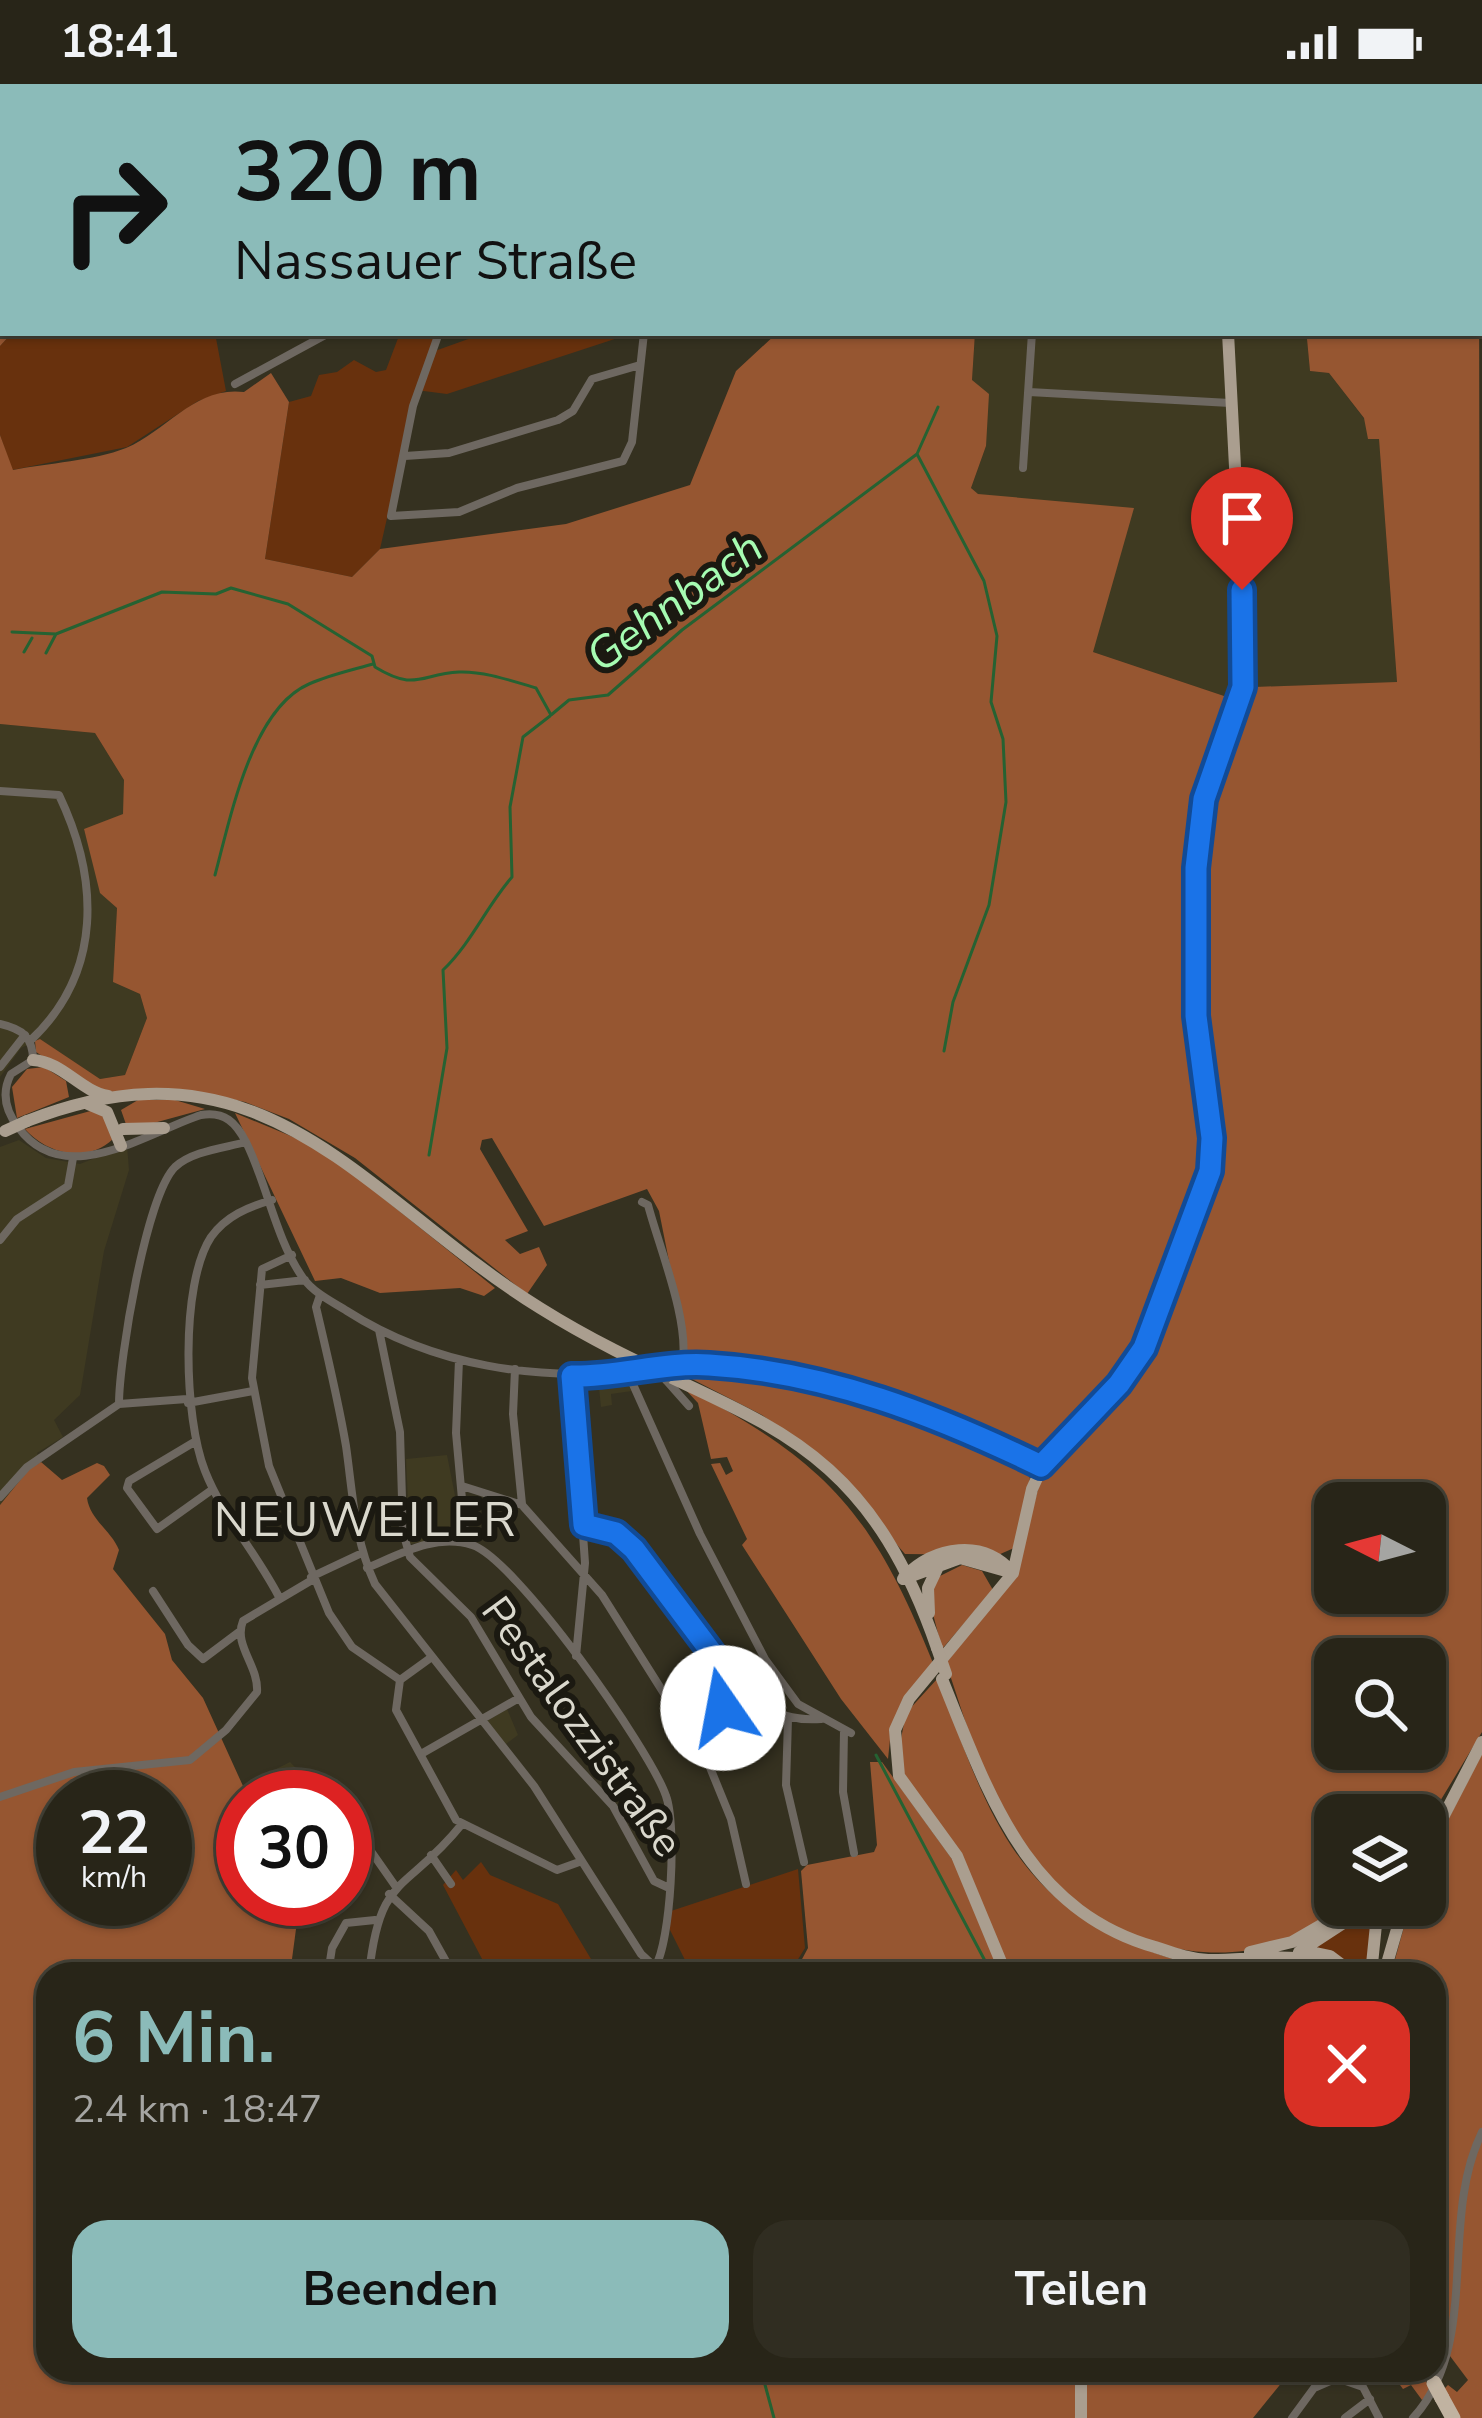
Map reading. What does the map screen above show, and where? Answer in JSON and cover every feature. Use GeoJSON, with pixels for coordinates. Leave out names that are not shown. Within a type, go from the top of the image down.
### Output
{"type":"FeatureCollection","features":[{"type":"Feature","properties":{"kind":"highway"},"geometry":{"type":"LineString","coordinates":[[1434,2384],[1453,2418]]}},
{"type":"Feature","properties":{"kind":"main road"},"geometry":{"type":"LineString","coordinates":[[1001,1962],[963,1867],[899,1776],[896,1730],[909,1700],[998,1598],[1013,1573],[1041,1466],[1119,1384],[1144,1348],[1210,1171],[1212,1138],[1196,1016],[1196,853],[1204,799],[1243,687],[1228,336]]}},
{"type":"Feature","properties":{"kind":"main road"},"geometry":{"type":"LineString","coordinates":[[34,1060],[50,1063],[95,1093],[115,1097]]}},
{"type":"Feature","properties":{"kind":"main road"},"geometry":{"type":"LineString","coordinates":[[59,1109],[77,1092],[68,1075]]}},
{"type":"Feature","properties":{"kind":"main road"},"geometry":{"type":"LineString","coordinates":[[124,1139],[119,1106],[138,1095]]}},
{"type":"Feature","properties":{"kind":"main road"},"geometry":{"type":"LineString","coordinates":[[2,1132],[81,1103],[138,1095],[221,1103],[298,1131],[366,1174],[540,1308],[753,1415],[828,1466],[876,1519],[897,1553],[1005,1827],[1046,1884],[1092,1921],[1166,1951],[1199,1959],[1319,1962]]}},
{"type":"Feature","properties":{"kind":"main road"},"geometry":{"type":"LineString","coordinates":[[81,1103],[107,1112],[124,1139]]}},
{"type":"Feature","properties":{"kind":"main road"},"geometry":{"type":"LineString","coordinates":[[124,1139],[164,1128]]}},
{"type":"Feature","properties":{"kind":"main road"},"geometry":{"type":"LineString","coordinates":[[753,1415],[843,1491],[907,1577]]}},
{"type":"Feature","properties":{"kind":"main road"},"geometry":{"type":"LineString","coordinates":[[988,1562],[1009,1556],[1022,1544]]}},
{"type":"Feature","properties":{"kind":"main road"},"geometry":{"type":"LineString","coordinates":[[907,1577],[964,1548],[1013,1573]]}},
{"type":"Feature","properties":{"kind":"main road"},"geometry":{"type":"LineString","coordinates":[[897,1553],[934,1563]]}},
{"type":"Feature","properties":{"kind":"main road"},"geometry":{"type":"LineString","coordinates":[[988,1562],[998,1598]]}},
{"type":"Feature","properties":{"kind":"main road"},"geometry":{"type":"LineString","coordinates":[[934,1563],[928,1588],[934,1646]]}},
{"type":"Feature","properties":{"kind":"main road"},"geometry":{"type":"LineString","coordinates":[[1446,1806],[1482,1741]]}},
{"type":"Feature","properties":{"kind":"main road"},"geometry":{"type":"LineString","coordinates":[[1250,1952],[1292,1942],[1320,1926]]}},
{"type":"Feature","properties":{"kind":"main road"},"geometry":{"type":"LineString","coordinates":[[1280,1958],[1302,1951],[1342,1926]]}},
{"type":"Feature","properties":{"kind":"main road"},"geometry":{"type":"LineString","coordinates":[[1372,1962],[1374,1926]]}},
{"type":"Feature","properties":{"kind":"main road"},"geometry":{"type":"LineString","coordinates":[[1387,1962],[1398,1926]]}},
{"type":"Feature","properties":{"kind":"main road"},"geometry":{"type":"LineString","coordinates":[[1166,1951],[1302,1951],[1338,1962]]}},
{"type":"Feature","properties":{"kind":"main road"},"geometry":{"type":"LineString","coordinates":[[1082,2382],[1082,2418]]}},
{"type":"Feature","properties":{"kind":"street"},"geometry":{"type":"LineString","coordinates":[[236,384],[323,336]]}},
{"type":"Feature","properties":{"kind":"street"},"geometry":{"type":"LineString","coordinates":[[438,336],[413,406],[391,516],[459,512],[517,488],[623,461],[631,450],[644,336]]}},
{"type":"Feature","properties":{"kind":"street"},"geometry":{"type":"LineString","coordinates":[[1023,468],[1032,336]]}},
{"type":"Feature","properties":{"kind":"street"},"geometry":{"type":"LineString","coordinates":[[405,456],[449,453],[558,420],[573,411],[592,379],[640,365]]}},
{"type":"Feature","properties":{"kind":"street"},"geometry":{"type":"LineString","coordinates":[[1029,392],[1230,403]]}},
{"type":"Feature","properties":{"kind":"street"},"geometry":{"type":"LineString","coordinates":[[0,790],[59,795],[86,890],[83,963],[56,1011],[0,1067]]}},
{"type":"Feature","properties":{"kind":"street"},"geometry":{"type":"LineString","coordinates":[[0,1024],[28,1037]]}},
{"type":"Feature","properties":{"kind":"street"},"geometry":{"type":"LineString","coordinates":[[28,1037],[34,1060],[18,1067],[7,1082],[7,1108],[30,1141],[74,1158],[124,1139]]}},
{"type":"Feature","properties":{"kind":"street"},"geometry":{"type":"LineString","coordinates":[[164,1128],[214,1113],[234,1123],[305,1280],[379,1330],[459,1360],[515,1369],[572,1376],[712,1365],[869,1393],[1041,1466]]}},
{"type":"Feature","properties":{"kind":"street"},"geometry":{"type":"LineString","coordinates":[[118,1404],[140,1266],[166,1181],[183,1161],[246,1142]]}},
{"type":"Feature","properties":{"kind":"street"},"geometry":{"type":"LineString","coordinates":[[0,1240],[17,1219],[68,1186],[74,1158]]}},
{"type":"Feature","properties":{"kind":"street"},"geometry":{"type":"LineString","coordinates":[[272,1200],[230,1218],[207,1245],[198,1280],[188,1401],[213,1489],[280,1597]]}},
{"type":"Feature","properties":{"kind":"street"},"geometry":{"type":"LineString","coordinates":[[642,1202],[648,1204],[671,1290],[684,1350],[682,1365]]}},
{"type":"Feature","properties":{"kind":"street"},"geometry":{"type":"LineString","coordinates":[[292,1255],[264,1266],[260,1285],[254,1391],[262,1445],[312,1578],[346,1641],[400,1680]]}},
{"type":"Feature","properties":{"kind":"street"},"geometry":{"type":"LineString","coordinates":[[260,1285],[305,1280]]}},
{"type":"Feature","properties":{"kind":"street"},"geometry":{"type":"LineString","coordinates":[[320,1294],[316,1307],[368,1568],[392,1613],[548,1805],[652,1962]]}},
{"type":"Feature","properties":{"kind":"street"},"geometry":{"type":"LineString","coordinates":[[379,1330],[402,1446],[407,1551]]}},
{"type":"Feature","properties":{"kind":"street"},"geometry":{"type":"LineString","coordinates":[[459,1360],[456,1420],[466,1543]]}},
{"type":"Feature","properties":{"kind":"street"},"geometry":{"type":"LineString","coordinates":[[663,1367],[666,1380],[689,1406]]}},
{"type":"Feature","properties":{"kind":"street"},"geometry":{"type":"LineString","coordinates":[[515,1369],[513,1414],[521,1505]]}},
{"type":"Feature","properties":{"kind":"street"},"geometry":{"type":"LineString","coordinates":[[627,1371],[731,1597],[774,1674],[798,1704],[848,1731],[843,1792],[854,1853]]}},
{"type":"Feature","properties":{"kind":"street"},"geometry":{"type":"LineString","coordinates":[[572,1376],[585,1576],[576,1656]]}},
{"type":"Feature","properties":{"kind":"street"},"geometry":{"type":"LineString","coordinates":[[0,1497],[27,1467],[118,1404],[188,1401],[254,1391]]}},
{"type":"Feature","properties":{"kind":"street"},"geometry":{"type":"LineString","coordinates":[[196,1441],[142,1470],[127,1488],[157,1529],[213,1489]]}},
{"type":"Feature","properties":{"kind":"street"},"geometry":{"type":"LineString","coordinates":[[462,1486],[521,1505],[585,1576],[638,1647],[709,1765],[731,1819],[746,1884]]}},
{"type":"Feature","properties":{"kind":"street"},"geometry":{"type":"LineString","coordinates":[[584,1525],[616,1533],[634,1549],[727,1673],[764,1708],[790,1719],[821,1719]]}},
{"type":"Feature","properties":{"kind":"street"},"geometry":{"type":"LineString","coordinates":[[368,1568],[445,1541],[466,1543],[501,1563],[576,1656],[664,1790],[672,1836],[656,1962]]}},
{"type":"Feature","properties":{"kind":"street","name":"Pestalozzistraße"},"geometry":{"type":"LineString","coordinates":[[407,1551],[471,1617],[519,1698],[613,1806],[654,1881],[667,1887]]}},
{"type":"Feature","properties":{"kind":"street"},"geometry":{"type":"LineString","coordinates":[[153,1591],[188,1646],[203,1659],[239,1632],[247,1616],[362,1553]]}},
{"type":"Feature","properties":{"kind":"street"},"geometry":{"type":"LineString","coordinates":[[0,1797],[53,1776],[195,1758],[256,1692],[257,1677],[239,1632]]}},
{"type":"Feature","properties":{"kind":"street"},"geometry":{"type":"LineString","coordinates":[[429,1658],[400,1680],[395,1710],[462,1824]]}},
{"type":"Feature","properties":{"kind":"street"},"geometry":{"type":"LineString","coordinates":[[709,1765],[722,1754],[727,1736],[721,1694],[727,1673]]}},
{"type":"Feature","properties":{"kind":"street"},"geometry":{"type":"LineString","coordinates":[[421,1754],[519,1698]]}},
{"type":"Feature","properties":{"kind":"street"},"geometry":{"type":"LineString","coordinates":[[798,1704],[790,1719],[786,1785],[804,1862]]}},
{"type":"Feature","properties":{"kind":"street"},"geometry":{"type":"LineString","coordinates":[[462,1824],[480,1827],[557,1870],[582,1861]]}},
{"type":"Feature","properties":{"kind":"street"},"geometry":{"type":"LineString","coordinates":[[370,1962],[375,1921],[392,1891],[462,1824]]}},
{"type":"Feature","properties":{"kind":"street"},"geometry":{"type":"LineString","coordinates":[[431,1856],[451,1884]]}},
{"type":"Feature","properties":{"kind":"street"},"geometry":{"type":"LineString","coordinates":[[372,1858],[447,1962]]}},
{"type":"Feature","properties":{"kind":"street"},"geometry":{"type":"LineString","coordinates":[[330,1962],[346,1923],[375,1921]]}},
{"type":"Feature","properties":{"kind":"street"},"geometry":{"type":"LineString","coordinates":[[1446,2372],[1464,2218],[1482,2132]]}},
{"type":"Feature","properties":{"kind":"street"},"geometry":{"type":"LineString","coordinates":[[1292,2418],[1314,2388],[1324,2382]]}},
{"type":"Feature","properties":{"kind":"street"},"geometry":{"type":"LineString","coordinates":[[1354,2382],[1363,2387]]}},
{"type":"Feature","properties":{"kind":"street"},"geometry":{"type":"LineString","coordinates":[[1359,2382],[1379,2418]]}},
{"type":"Feature","properties":{"kind":"street"},"geometry":{"type":"LineString","coordinates":[[1413,2418],[1441,2382]]}},
{"type":"Feature","properties":{"kind":"street"},"geometry":{"type":"LineString","coordinates":[[1345,2418],[1370,2399]]}},
{"type":"Feature","properties":{"kind":"shaded area"},"geometry":{"type":"Polygon","coordinates":[[[9,336],[216,336],[226,391],[198,401],[127,447],[12,470],[0,435],[0,346],[9,336]]]}},
{"type":"Feature","properties":{"kind":"shaded area"},"geometry":{"type":"Polygon","coordinates":[[[399,336],[435,336],[432,352],[477,336],[624,336],[447,394],[416,390],[380,549],[352,577],[265,559],[289,402],[311,396],[319,375],[337,372],[354,360],[376,372],[386,370],[399,336]]]}},
{"type":"Feature","properties":{"kind":"shaded area"},"geometry":{"type":"Polygon","coordinates":[[[774,336],[975,336],[972,380],[989,394],[986,446],[971,488],[978,494],[1134,508],[1093,652],[1239,701],[1199,797],[1188,868],[1190,1045],[1205,1146],[1198,1190],[1140,1342],[1116,1378],[1037,1453],[820,1379],[689,1361],[659,1211],[647,1189],[544,1226],[492,1138],[482,1140],[480,1149],[528,1231],[505,1240],[520,1254],[539,1247],[547,1265],[527,1294],[355,1158],[289,1119],[245,1102],[193,1091],[99,1093],[36,1052],[35,1041],[40,1039],[100,1079],[125,1075],[147,1018],[140,994],[113,982],[117,908],[100,893],[84,829],[123,814],[124,780],[95,733],[0,724],[0,435],[13,470],[99,456],[141,440],[196,402],[244,392],[271,373],[289,402],[265,559],[352,577],[380,549],[566,524],[690,485],[736,371],[774,336]]]}},
{"type":"Feature","properties":{"kind":"shaded area"},"geometry":{"type":"Polygon","coordinates":[[[975,336],[1303,336],[1310,371],[1329,373],[1379,438],[1397,683],[1254,687],[1240,681],[1239,701],[1093,652],[971,488],[986,446],[972,380],[975,336]]]}},
{"type":"Feature","properties":{"kind":"shaded area"},"geometry":{"type":"Polygon","coordinates":[[[1303,336],[1479,336],[1482,1732],[1444,1794],[1314,1794],[1314,1926],[1287,1940],[1249,1950],[1210,1952],[1133,1935],[1065,1894],[1037,1866],[993,1794],[946,1663],[1013,1580],[1045,1464],[1143,1360],[1211,1184],[1199,858],[1209,796],[1254,687],[1397,682],[1379,439],[1368,439],[1364,418],[1329,373],[1310,371],[1303,336]]]}},
{"type":"Feature","properties":{"kind":"shaded area"},"geometry":{"type":"Polygon","coordinates":[[[0,724],[95,733],[124,780],[124,814],[84,830],[107,897],[117,908],[113,982],[140,994],[147,1018],[125,1075],[100,1079],[40,1039],[21,1048],[0,1077],[0,724]]]}},
{"type":"Feature","properties":{"kind":"shaded area"},"geometry":{"type":"Polygon","coordinates":[[[44,1067],[66,1081],[69,1097],[17,1118],[12,1087],[27,1069],[44,1067]]]}},
{"type":"Feature","properties":{"kind":"shaded area"},"geometry":{"type":"Polygon","coordinates":[[[138,1100],[175,1100],[205,1109],[128,1130],[121,1110],[138,1100]]]}},
{"type":"Feature","properties":{"kind":"shaded area"},"geometry":{"type":"Polygon","coordinates":[[[94,1110],[105,1118],[113,1139],[91,1152],[56,1150],[25,1129],[94,1110]]]}},
{"type":"Feature","properties":{"kind":"shaded area"},"geometry":{"type":"Polygon","coordinates":[[[235,1113],[322,1149],[495,1288],[484,1296],[460,1288],[380,1293],[341,1278],[315,1281],[235,1113]]]}},
{"type":"Feature","properties":{"kind":"shaded area"},"geometry":{"type":"Polygon","coordinates":[[[19,1140],[46,1158],[80,1164],[127,1145],[129,1170],[104,1251],[80,1395],[54,1420],[63,1437],[37,1453],[41,1462],[30,1468],[0,1505],[0,1147],[19,1140]]]}},
{"type":"Feature","properties":{"kind":"shaded area"},"geometry":{"type":"Polygon","coordinates":[[[691,1368],[882,1401],[1018,1460],[1030,1478],[1014,1548],[998,1555],[905,1554],[820,1456],[762,1415],[683,1373],[691,1368]]]}},
{"type":"Feature","properties":{"kind":"shaded area"},"geometry":{"type":"Polygon","coordinates":[[[624,1377],[632,1391],[611,1394],[612,1405],[601,1407],[598,1378],[624,1377]]]}},
{"type":"Feature","properties":{"kind":"shaded area"},"geometry":{"type":"Polygon","coordinates":[[[683,1387],[774,1440],[809,1467],[839,1496],[889,1567],[933,1663],[891,1730],[888,1759],[841,1699],[742,1545],[747,1539],[711,1464],[720,1463],[726,1475],[733,1471],[727,1457],[711,1459],[698,1403],[683,1387]]]}},
{"type":"Feature","properties":{"kind":"shaded area"},"geometry":{"type":"Polygon","coordinates":[[[447,1455],[463,1536],[410,1544],[406,1459],[447,1455]]]}},
{"type":"Feature","properties":{"kind":"shaded area"},"geometry":{"type":"Polygon","coordinates":[[[41,1462],[62,1480],[97,1463],[110,1475],[87,1498],[92,1513],[119,1550],[113,1569],[165,1634],[172,1660],[203,1698],[236,1770],[216,1770],[216,1926],[296,1926],[292,1962],[36,1962],[36,2382],[1077,2382],[1078,2418],[0,2418],[0,1505],[30,1468],[41,1462]]]}},
{"type":"Feature","properties":{"kind":"shaded area"},"geometry":{"type":"Polygon","coordinates":[[[962,1565],[982,1571],[993,1590],[942,1649],[933,1614],[934,1579],[962,1565]]]}},
{"type":"Feature","properties":{"kind":"shaded area"},"geometry":{"type":"Polygon","coordinates":[[[938,1678],[975,1776],[1017,1855],[1079,1916],[1123,1940],[1184,1962],[1005,1962],[966,1866],[906,1783],[898,1754],[906,1713],[938,1678]]]}},
{"type":"Feature","properties":{"kind":"shaded area"},"geometry":{"type":"Polygon","coordinates":[[[507,1709],[518,1735],[506,1744],[487,1721],[507,1709]]]}},
{"type":"Feature","properties":{"kind":"shaded area"},"geometry":{"type":"Polygon","coordinates":[[[1482,1754],[1482,2418],[1459,2418],[1443,2390],[1448,2385],[1457,2392],[1468,2380],[1450,2356],[1446,2363],[1446,1962],[1394,1962],[1404,1926],[1446,1926],[1446,1823],[1482,1754]]]}},
{"type":"Feature","properties":{"kind":"shaded area"},"geometry":{"type":"Polygon","coordinates":[[[290,1762],[298,1770],[274,1770],[290,1762]]]}},
{"type":"Feature","properties":{"kind":"shaded area"},"geometry":{"type":"Polygon","coordinates":[[[870,1762],[882,1762],[957,1866],[998,1962],[800,1962],[808,1948],[801,1871],[807,1865],[874,1852],[870,1762]]]}},
{"type":"Feature","properties":{"kind":"shaded area"},"geometry":{"type":"Polygon","coordinates":[[[481,1862],[490,1875],[558,1904],[593,1962],[484,1962],[443,1885],[456,1870],[463,1880],[481,1862]]]}},
{"type":"Feature","properties":{"kind":"shaded area"},"geometry":{"type":"Polygon","coordinates":[[[798,1869],[805,1948],[796,1962],[686,1962],[669,1928],[671,1911],[798,1869]]]}},
{"type":"Feature","properties":{"kind":"shaded area"},"geometry":{"type":"Polygon","coordinates":[[[1345,1926],[1372,1926],[1368,1962],[1343,1962],[1313,1947],[1345,1926]]]}},
{"type":"Feature","properties":{"kind":"shaded area"},"geometry":{"type":"Polygon","coordinates":[[[1085,2382],[1282,2382],[1253,2418],[1085,2418],[1085,2382]]]}},
{"type":"Feature","properties":{"kind":"shaded area"},"geometry":{"type":"Polygon","coordinates":[[[1398,2382],[1426,2382],[1431,2391],[1422,2400],[1411,2385],[1403,2389],[1398,2382]]]}},
{"type":"Feature","properties":{"kind":"waterway","name":"Gehnbach"},"geometry":{"type":"LineString","coordinates":[[12,632],[56,634],[162,592],[216,594],[231,588],[288,604],[372,656],[375,667],[400,679],[459,672],[498,677],[536,688],[551,715],[569,700],[608,695],[682,630],[917,454],[938,407]]}},
{"type":"Feature","properties":{"kind":"waterway"},"geometry":{"type":"LineString","coordinates":[[917,454],[984,581],[997,636],[991,702],[1003,739],[1006,802],[989,905],[953,1002],[944,1051]]}},
{"type":"Feature","properties":{"kind":"waterway"},"geometry":{"type":"LineString","coordinates":[[46,653],[56,634]]}},
{"type":"Feature","properties":{"kind":"waterway"},"geometry":{"type":"LineString","coordinates":[[24,652],[32,638]]}},
{"type":"Feature","properties":{"kind":"waterway"},"geometry":{"type":"LineString","coordinates":[[215,875],[246,768],[272,717],[289,697],[309,684],[373,664]]}},
{"type":"Feature","properties":{"kind":"waterway"},"geometry":{"type":"LineString","coordinates":[[429,1155],[447,1048],[443,970],[512,877],[510,807],[523,737],[550,716]]}},
{"type":"Feature","properties":{"kind":"waterway"},"geometry":{"type":"LineString","coordinates":[[876,1755],[986,1962]]}},
{"type":"Feature","properties":{"kind":"waterway"},"geometry":{"type":"LineString","coordinates":[[764,2382],[774,2418]]}},
{"type":"Feature","properties":{"kind":"district","name":"NEUWEILER"},"geometry":{"type":"Point","coordinates":[366,1519]}},
{"type":"Feature","properties":{"kind":"route"},"geometry":{"type":"LineString","coordinates":[[723,1708],[721,1687],[727,1673],[634,1549],[616,1533],[584,1525],[572,1376],[712,1365],[850,1389],[905,1405],[1041,1466],[1070,1430],[1119,1384],[1154,1330],[1210,1171],[1212,1138],[1196,1016],[1196,868],[1204,799],[1241,701],[1245,658],[1242,590]]}}]}
